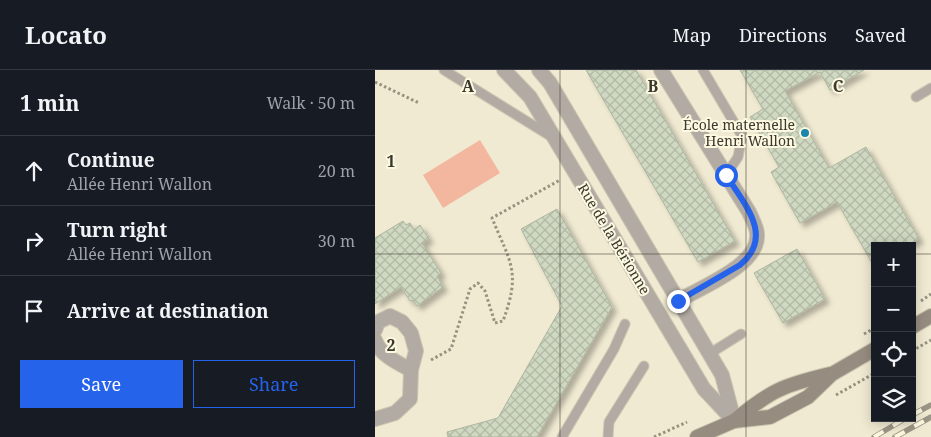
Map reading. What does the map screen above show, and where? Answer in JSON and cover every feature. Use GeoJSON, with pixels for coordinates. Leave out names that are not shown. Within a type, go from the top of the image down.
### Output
{"type":"FeatureCollection","features":[{"type":"Feature","properties":{"kind":"main road"},"geometry":{"type":"LineString","coordinates":[[916,325],[931,316]]}},
{"type":"Feature","properties":{"kind":"main road"},"geometry":{"type":"LineString","coordinates":[[734,421],[770,417],[807,397],[833,374],[871,351]]}},
{"type":"Feature","properties":{"kind":"main road"},"geometry":{"type":"LineString","coordinates":[[697,437],[734,421],[761,398],[787,384],[833,374]]}},
{"type":"Feature","properties":{"kind":"street","name":"Rue de la Bérionne"},"geometry":{"type":"LineString","coordinates":[[504,70],[529,97],[704,389],[734,421]]}},
{"type":"Feature","properties":{"kind":"street","name":"Rue de la Bérionne"},"geometry":{"type":"LineString","coordinates":[[539,70],[550,84],[722,375],[734,421]]}},
{"type":"Feature","properties":{"kind":"street"},"geometry":{"type":"LineString","coordinates":[[661,70],[749,212],[757,230],[757,241],[749,258],[678,301]]}},
{"type":"Feature","properties":{"kind":"street"},"geometry":{"type":"LineString","coordinates":[[375,330],[378,322],[390,316],[402,322],[411,332],[416,351],[411,370],[410,399],[395,413],[375,419]]}},
{"type":"Feature","properties":{"kind":"street"},"geometry":{"type":"LineString","coordinates":[[375,340],[377,346],[394,361],[411,370]]}},
{"type":"Feature","properties":{"kind":"lane"},"geometry":{"type":"LineString","coordinates":[[444,70],[554,138]]}},
{"type":"Feature","properties":{"kind":"lane"},"geometry":{"type":"LineString","coordinates":[[703,70],[742,136],[738,156],[726,175]]}},
{"type":"Feature","properties":{"kind":"lane"},"geometry":{"type":"LineString","coordinates":[[916,97],[931,88]]}},
{"type":"Feature","properties":{"kind":"lane"},"geometry":{"type":"LineString","coordinates":[[562,437],[614,348],[625,324]]}},
{"type":"Feature","properties":{"kind":"lane"},"geometry":{"type":"LineString","coordinates":[[709,354],[741,334]]}},
{"type":"Feature","properties":{"kind":"lane"},"geometry":{"type":"LineString","coordinates":[[608,437],[609,422],[644,366]]}},
{"type":"Feature","properties":{"kind":"path"},"geometry":{"type":"LineString","coordinates":[[375,82],[419,103]]}},
{"type":"Feature","properties":{"kind":"path"},"geometry":{"type":"LineString","coordinates":[[411,370],[451,349],[470,289],[478,283],[485,291],[495,323],[503,321],[513,295],[514,270],[492,218],[574,172]]}},
{"type":"Feature","properties":{"kind":"path"},"geometry":{"type":"LineString","coordinates":[[916,349],[931,340]]}},
{"type":"Feature","properties":{"kind":"shaded area"},"geometry":{"type":"Polygon","coordinates":[[[480,140],[500,173],[443,208],[423,175],[480,140]]]}},
{"type":"Feature","properties":{"kind":"building"},"geometry":{"type":"Polygon","coordinates":[[[586,70],[636,70],[735,241],[698,262],[586,70]]]}},
{"type":"Feature","properties":{"kind":"building"},"geometry":{"type":"Polygon","coordinates":[[[740,70],[864,70],[830,90],[820,72],[785,91],[829,168],[866,147],[919,239],[913,242],[871,242],[871,261],[837,202],[800,223],[771,172],[779,167],[750,117],[763,109],[740,70]]]}},
{"type":"Feature","properties":{"kind":"building"},"geometry":{"type":"Polygon","coordinates":[[[557,209],[612,307],[537,437],[448,437],[447,432],[498,418],[562,306],[521,229],[557,209]]]}},
{"type":"Feature","properties":{"kind":"building"},"geometry":{"type":"Polygon","coordinates":[[[403,221],[406,225],[410,223],[414,230],[420,225],[429,239],[422,243],[441,273],[437,276],[443,287],[417,306],[413,300],[410,301],[401,287],[375,304],[375,238],[403,221]]]}},
{"type":"Feature","properties":{"kind":"building"},"geometry":{"type":"Polygon","coordinates":[[[797,249],[825,299],[783,323],[754,273],[797,249]]]}},
{"type":"Feature","properties":{"kind":"railway"},"geometry":{"type":"LineString","coordinates":[[916,413],[931,405]]}},
{"type":"Feature","properties":{"kind":"railway"},"geometry":{"type":"LineString","coordinates":[[895,437],[931,417]]}},
{"type":"Feature","properties":{"kind":"railway"},"geometry":{"type":"LineString","coordinates":[[874,437],[899,422]]}},
{"type":"Feature","properties":{"kind":"place","name":"École maternelle Henri Wallon"},"geometry":{"type":"Point","coordinates":[805,133]}},
{"type":"Feature","properties":{"kind":"route"},"geometry":{"type":"LineString","coordinates":[[678,301],[740,265],[749,258],[757,241],[757,230],[749,212],[726,175]]}}]}
